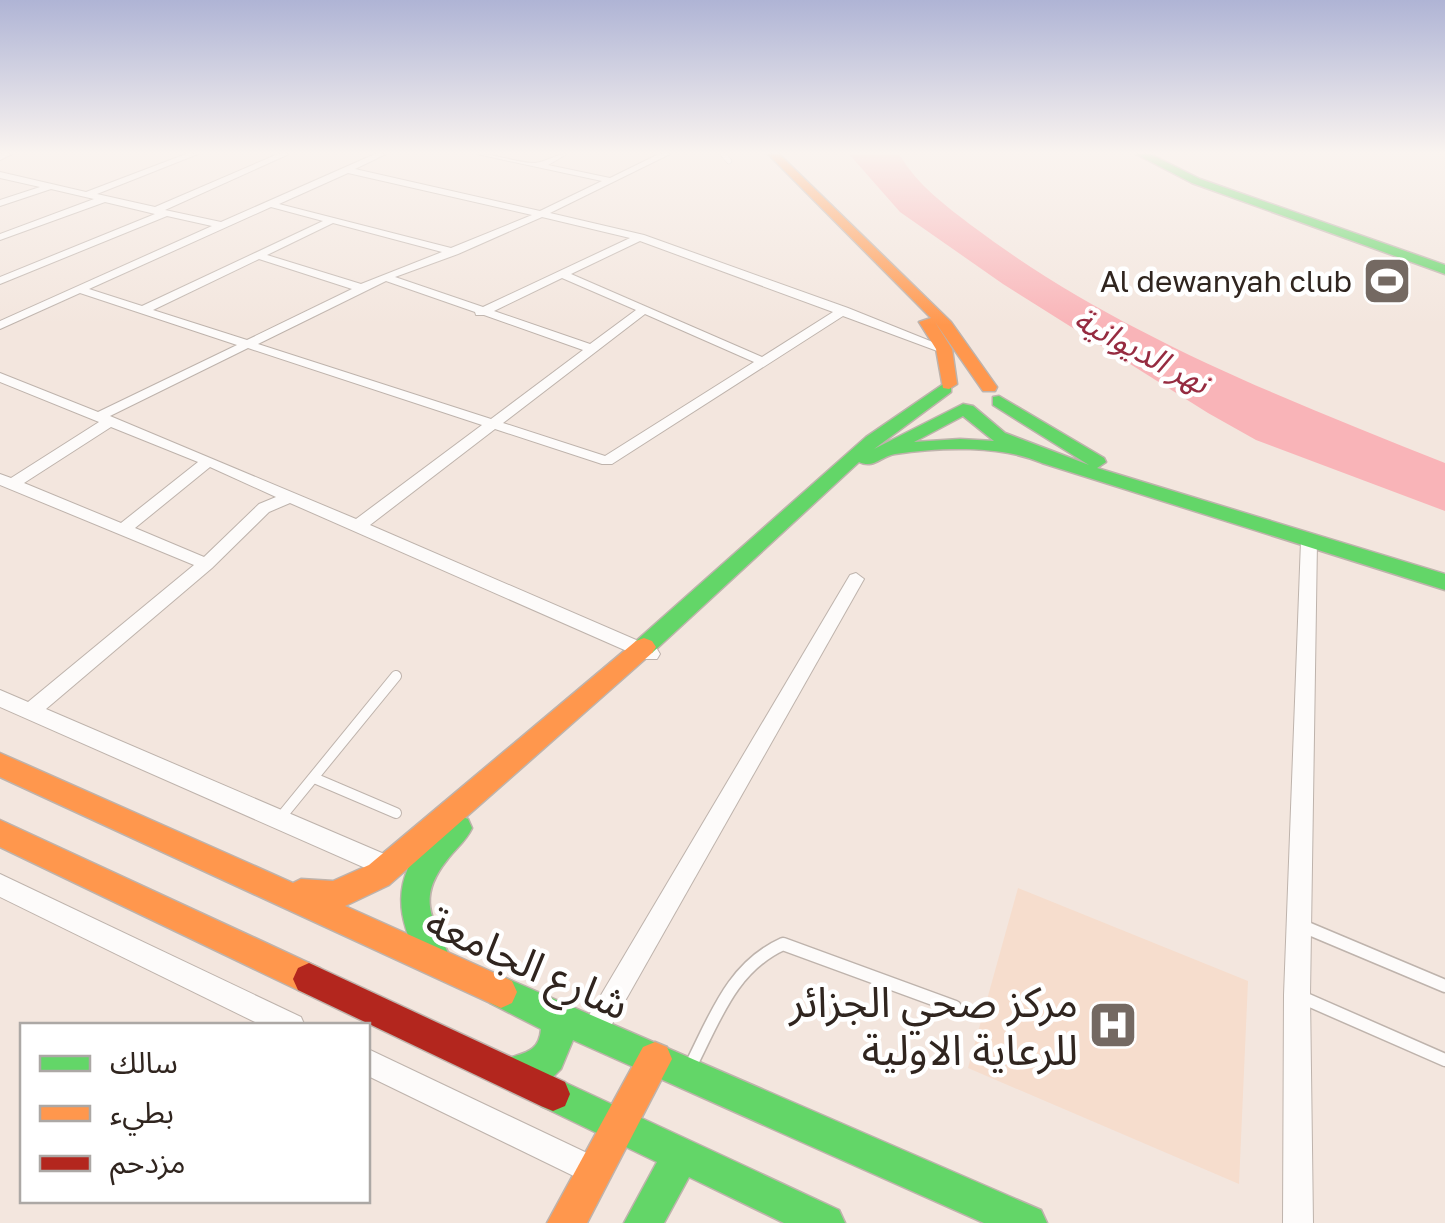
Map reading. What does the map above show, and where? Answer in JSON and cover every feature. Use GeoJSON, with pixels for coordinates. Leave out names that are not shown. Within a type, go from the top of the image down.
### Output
{"type":"FeatureCollection","features":[{"type":"Feature","properties":{"kind":"main road"},"geometry":{"type":"LineString","coordinates":[[818,211],[920,315],[944,349],[948,402],[965,410],[989,431],[1029,452],[1445,582]]}},
{"type":"Feature","properties":{"kind":"main road"},"geometry":{"type":"LineString","coordinates":[[831,211],[946,325],[994,394]]}},
{"type":"Feature","properties":{"kind":"main road"},"geometry":{"type":"LineString","coordinates":[[1284,211],[1445,266]]}},
{"type":"Feature","properties":{"kind":"main road"},"geometry":{"type":"LineString","coordinates":[[1293,211],[1445,266]]}},
{"type":"Feature","properties":{"kind":"main road"},"geometry":{"type":"LineString","coordinates":[[438,963],[416,931],[410,909],[413,886],[424,862],[872,440],[946,386],[964,381],[994,394],[1088,458],[1217,512]]}},
{"type":"Feature","properties":{"kind":"main road"},"geometry":{"type":"LineString","coordinates":[[268,887],[334,896],[358,888],[647,651],[874,454],[965,410],[984,411],[994,394]]}},
{"type":"Feature","properties":{"kind":"main road"},"geometry":{"type":"LineString","coordinates":[[874,454],[943,444],[1029,452]]}},
{"type":"Feature","properties":{"kind":"main road","name":"شارع الجامعة"},"geometry":{"type":"LineString","coordinates":[[0,765],[556,1017],[1028,1223]]}},
{"type":"Feature","properties":{"kind":"main road"},"geometry":{"type":"LineString","coordinates":[[0,832],[826,1223]]}},
{"type":"Feature","properties":{"kind":"main road"},"geometry":{"type":"LineString","coordinates":[[513,1073],[527,1074],[552,1059],[558,1045],[556,1017]]}},
{"type":"Feature","properties":{"kind":"main road"},"geometry":{"type":"LineString","coordinates":[[566,1223],[655,1059]]}},
{"type":"Feature","properties":{"kind":"main road"},"geometry":{"type":"LineString","coordinates":[[644,1223],[682,1154]]}},
{"type":"Feature","properties":{"kind":"street"},"geometry":{"type":"LineString","coordinates":[[0,238],[70,211]]}},
{"type":"Feature","properties":{"kind":"street"},"geometry":{"type":"LineString","coordinates":[[155,211],[220,225]]}},
{"type":"Feature","properties":{"kind":"street"},"geometry":{"type":"LineString","coordinates":[[0,326],[253,211]]}},
{"type":"Feature","properties":{"kind":"street"},"geometry":{"type":"LineString","coordinates":[[300,211],[455,252]]}},
{"type":"Feature","properties":{"kind":"street"},"geometry":{"type":"LineString","coordinates":[[531,211],[640,237],[944,349]]}},
{"type":"Feature","properties":{"kind":"street"},"geometry":{"type":"LineString","coordinates":[[4,482],[104,419],[248,343],[385,277],[455,252],[544,211]]}},
{"type":"Feature","properties":{"kind":"street"},"geometry":{"type":"LineString","coordinates":[[0,281],[159,212]]}},
{"type":"Feature","properties":{"kind":"street"},"geometry":{"type":"LineString","coordinates":[[143,310],[334,219]]}},
{"type":"Feature","properties":{"kind":"street"},"geometry":{"type":"LineString","coordinates":[[480,313],[640,237]]}},
{"type":"Feature","properties":{"kind":"street"},"geometry":{"type":"LineString","coordinates":[[257,255],[361,288]]}},
{"type":"Feature","properties":{"kind":"street"},"geometry":{"type":"LineString","coordinates":[[564,275],[762,360]]}},
{"type":"Feature","properties":{"kind":"street"},"geometry":{"type":"LineString","coordinates":[[385,277],[589,348]]}},
{"type":"Feature","properties":{"kind":"street"},"geometry":{"type":"LineString","coordinates":[[81,290],[606,461],[844,310]]}},
{"type":"Feature","properties":{"kind":"street"},"geometry":{"type":"LineString","coordinates":[[358,526],[642,311]]}},
{"type":"Feature","properties":{"kind":"street"},"geometry":{"type":"LineString","coordinates":[[0,377],[208,461],[647,651]]}},
{"type":"Feature","properties":{"kind":"street"},"geometry":{"type":"LineString","coordinates":[[124,529],[208,461]]}},
{"type":"Feature","properties":{"kind":"street"},"geometry":{"type":"LineString","coordinates":[[4,482],[206,564]]}},
{"type":"Feature","properties":{"kind":"street"},"geometry":{"type":"LineString","coordinates":[[31,711],[206,564],[264,508],[290,497]]}},
{"type":"Feature","properties":{"kind":"street"},"geometry":{"type":"LineString","coordinates":[[1298,1223],[1296,995],[1310,540]]}},
{"type":"Feature","properties":{"kind":"street"},"geometry":{"type":"LineString","coordinates":[[594,1031],[856,579]]}},
{"type":"Feature","properties":{"kind":"street"},"geometry":{"type":"LineString","coordinates":[[0,698],[282,817],[388,867]]}},
{"type":"Feature","properties":{"kind":"street"},"geometry":{"type":"LineString","coordinates":[[0,885],[286,1023]]}},
{"type":"Feature","properties":{"kind":"street"},"geometry":{"type":"LineString","coordinates":[[370,1063],[596,1172]]}},
{"type":"Feature","properties":{"kind":"lane"},"geometry":{"type":"LineString","coordinates":[[282,817],[396,676]]}},
{"type":"Feature","properties":{"kind":"lane"},"geometry":{"type":"LineString","coordinates":[[314,778],[396,812]]}},
{"type":"Feature","properties":{"kind":"lane"},"geometry":{"type":"LineString","coordinates":[[1298,924],[1445,986]]}},
{"type":"Feature","properties":{"kind":"lane"},"geometry":{"type":"LineString","coordinates":[[687,1072],[747,962],[763,950],[783,944],[956,1007]]}},
{"type":"Feature","properties":{"kind":"lane"},"geometry":{"type":"LineString","coordinates":[[1296,995],[1445,1060]]}},
{"type":"Feature","properties":{"kind":"shaded area","name":"مركز صحي الجزائر للرعاية الاولية"},"geometry":{"type":"Polygon","coordinates":[[[1018,888],[1248,981],[1239,1184],[968,1068],[1018,888]]]}},
{"type":"Feature","properties":{"kind":"water","name":"نهر الديوانية"},"geometry":{"type":"Polygon","coordinates":[[[953,211],[1029,266],[1143,332],[1262,388],[1445,463],[1445,511],[1256,440],[1003,284],[900,212],[953,211]]]}},
{"type":"Feature","properties":{"kind":"traffic: fast"},"geometry":{"type":"LineString","coordinates":[[1280,211],[1445,270]]}},
{"type":"Feature","properties":{"kind":"traffic: fast"},"geometry":{"type":"LineString","coordinates":[[644,647],[872,441],[945,388]]}},
{"type":"Feature","properties":{"kind":"traffic: fast"},"geometry":{"type":"LineString","coordinates":[[999,401],[1097,462]]}},
{"type":"Feature","properties":{"kind":"traffic: fast"},"geometry":{"type":"LineString","coordinates":[[867,460],[963,409]]}},
{"type":"Feature","properties":{"kind":"traffic: fast"},"geometry":{"type":"LineString","coordinates":[[967,410],[999,437],[1049,459],[1445,582]]}},
{"type":"Feature","properties":{"kind":"traffic: fast"},"geometry":{"type":"LineString","coordinates":[[899,449],[960,444],[1008,448]]}},
{"type":"Feature","properties":{"kind":"traffic: fast"},"geometry":{"type":"LineString","coordinates":[[435,959],[417,920],[415,889],[429,860],[458,828]]}},
{"type":"Feature","properties":{"kind":"traffic: fast"},"geometry":{"type":"LineString","coordinates":[[501,992],[1028,1223]]}},
{"type":"Feature","properties":{"kind":"traffic: fast"},"geometry":{"type":"LineString","coordinates":[[513,1073],[535,1068],[550,1057],[557,1040],[556,1017]]}},
{"type":"Feature","properties":{"kind":"traffic: fast"},"geometry":{"type":"LineString","coordinates":[[553,1094],[826,1223]]}},
{"type":"Feature","properties":{"kind":"traffic: fast"},"geometry":{"type":"LineString","coordinates":[[643,1223],[682,1154]]}},
{"type":"Feature","properties":{"kind":"traffic: slow"},"geometry":{"type":"LineString","coordinates":[[831,211],[946,325],[989,387]]}},
{"type":"Feature","properties":{"kind":"traffic: slow"},"geometry":{"type":"LineString","coordinates":[[927,322],[944,349],[949,384]]}},
{"type":"Feature","properties":{"kind":"traffic: slow"},"geometry":{"type":"LineString","coordinates":[[301,894],[334,896],[379,875],[644,647]]}},
{"type":"Feature","properties":{"kind":"traffic: slow"},"geometry":{"type":"LineString","coordinates":[[0,765],[501,992]]}},
{"type":"Feature","properties":{"kind":"traffic: slow"},"geometry":{"type":"LineString","coordinates":[[0,833],[309,979]]}},
{"type":"Feature","properties":{"kind":"traffic: slow"},"geometry":{"type":"LineString","coordinates":[[566,1223],[655,1059]]}},
{"type":"Feature","properties":{"kind":"traffic: jam"},"geometry":{"type":"LineString","coordinates":[[309,979],[553,1094]]}},
{"type":"Feature","properties":{"kind":"place","name":"Al dewanyah club"},"geometry":{"type":"Point","coordinates":[1387,281]}},
{"type":"Feature","properties":{"kind":"place","name":"مركز صحي الجزائر للرعاية الاولية"},"geometry":{"type":"Point","coordinates":[1113,1025]}}]}
